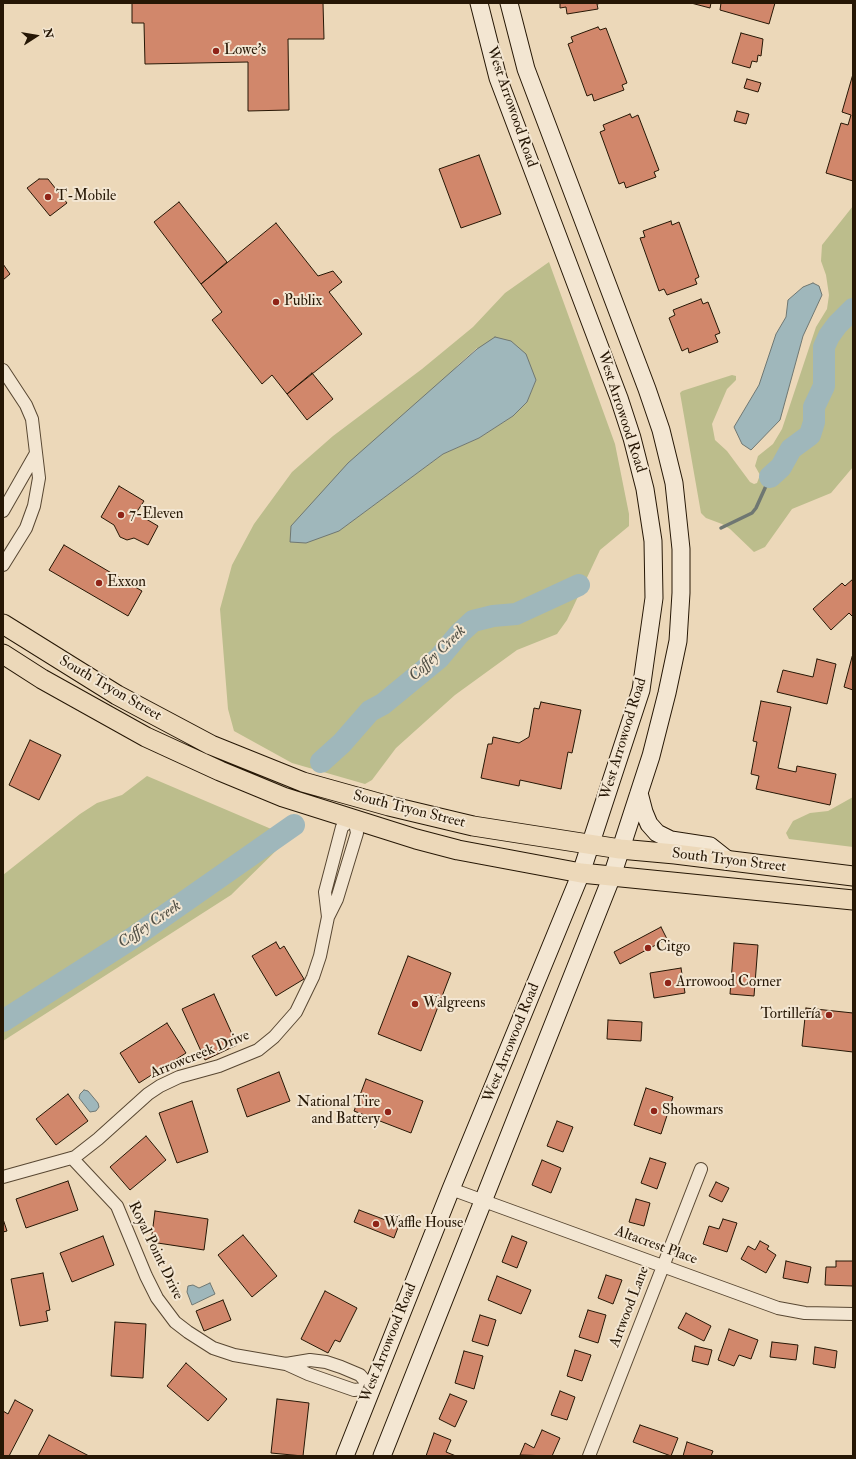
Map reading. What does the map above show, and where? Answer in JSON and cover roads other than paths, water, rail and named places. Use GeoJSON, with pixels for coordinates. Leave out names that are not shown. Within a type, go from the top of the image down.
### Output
{"type":"FeatureCollection","features":[{"type":"Feature","properties":{"kind":"main road","name":"West Arrowood Road"},"geometry":{"type":"LineString","coordinates":[[345,1456],[451,1189],[581,873],[641,690],[654,598],[653,541],[645,489],[630,432],[561,241],[498,78],[479,3]]}},
{"type":"Feature","properties":{"kind":"main road","name":"West Arrowood Road"},"geometry":{"type":"LineString","coordinates":[[382,1456],[612,876],[651,756],[678,641],[682,572],[674,483],[661,430],[647,389],[526,69],[509,3]]}},
{"type":"Feature","properties":{"kind":"main road","name":"South Tryon Street"},"geometry":{"type":"LineString","coordinates":[[3,624],[117,695],[211,745],[303,782],[388,806],[473,826],[620,849],[853,876]]}},
{"type":"Feature","properties":{"kind":"main road","name":"South Tryon Street"},"geometry":{"type":"LineString","coordinates":[[3,654],[42,679],[146,737],[283,797],[441,846],[581,873],[853,900]]}},
{"type":"Feature","properties":{"kind":"main road"},"geometry":{"type":"LineString","coordinates":[[639,793],[649,824],[657,833],[671,840],[710,846],[728,861]]}},
{"type":"Feature","properties":{"kind":"street"},"geometry":{"type":"LineString","coordinates":[[3,370],[26,404],[32,419],[39,478],[34,506],[26,528],[3,565]]}},
{"type":"Feature","properties":{"kind":"street"},"geometry":{"type":"LineString","coordinates":[[3,511],[35,454]]}},
{"type":"Feature","properties":{"kind":"street","name":"Arrowcreek Drive"},"geometry":{"type":"LineString","coordinates":[[3,1178],[72,1158],[86,1149],[148,1094],[160,1086],[179,1077],[218,1066],[258,1050],[274,1037],[296,1012],[307,993],[320,956],[328,917],[324,892],[342,827],[354,818]]}},
{"type":"Feature","properties":{"kind":"street","name":"Royal Point Drive"},"geometry":{"type":"LineString","coordinates":[[72,1158],[117,1206],[146,1276],[157,1298],[175,1322],[213,1348],[247,1358],[286,1364],[308,1374],[354,1390],[371,1388]]}},
{"type":"Feature","properties":{"kind":"street","name":"Artwood Lane"},"geometry":{"type":"LineString","coordinates":[[589,1456],[701,1168]]}},
{"type":"Feature","properties":{"kind":"street","name":"Altacrest Place"},"geometry":{"type":"LineString","coordinates":[[451,1189],[778,1308],[805,1313],[853,1314]]}},
{"type":"Feature","properties":{"kind":"street","name":"Royal Point Drive"},"geometry":{"type":"LineString","coordinates":[[286,1364],[310,1360],[326,1362],[360,1375],[371,1388]]}},
{"type":"Feature","properties":{"kind":"water"},"geometry":{"type":"Polygon","coordinates":[[[813,283],[819,286],[822,295],[803,336],[780,420],[751,450],[742,444],[734,427],[759,385],[776,334],[786,317],[788,300],[803,287],[813,283]]]}},
{"type":"Feature","properties":{"kind":"water"},"geometry":{"type":"Polygon","coordinates":[[[495,337],[511,341],[526,354],[536,380],[527,402],[513,416],[479,438],[443,454],[339,531],[306,543],[290,542],[291,526],[348,463],[477,349],[495,337]]]}},
{"type":"Feature","properties":{"kind":"water"},"geometry":{"type":"Polygon","coordinates":[[[84,1090],[88,1091],[98,1103],[99,1107],[96,1111],[90,1112],[79,1098],[80,1094],[84,1090]]]}},
{"type":"Feature","properties":{"kind":"water"},"geometry":{"type":"Polygon","coordinates":[[[210,1283],[215,1294],[192,1305],[187,1292],[188,1286],[193,1285],[199,1288],[210,1283]]]}},
{"type":"Feature","properties":{"kind":"waterway","name":"Coffey Creek"},"geometry":{"type":"LineString","coordinates":[[770,477],[781,467],[791,449],[810,435],[814,422],[814,407],[824,386],[824,347],[829,336],[837,325],[853,309]]}},
{"type":"Feature","properties":{"kind":"waterway","name":"Coffey Creek"},"geometry":{"type":"LineString","coordinates":[[721,528],[752,513],[756,508],[770,477]]}},
{"type":"Feature","properties":{"kind":"waterway","name":"Coffey Creek"},"geometry":{"type":"LineString","coordinates":[[321,762],[342,743],[370,711],[383,704],[439,658],[459,634],[473,621],[493,616],[516,614],[579,585]]}},
{"type":"Feature","properties":{"kind":"waterway","name":"Coffey Creek"},"geometry":{"type":"LineString","coordinates":[[3,1021],[134,937],[294,825]]}},
{"type":"Feature","properties":{"kind":"place","name":"Lowe's"},"geometry":{"type":"Point","coordinates":[216,51]}},
{"type":"Feature","properties":{"kind":"place","name":"T-Mobile"},"geometry":{"type":"Point","coordinates":[48,197]}},
{"type":"Feature","properties":{"kind":"place","name":"Publix"},"geometry":{"type":"Point","coordinates":[276,302]}},
{"type":"Feature","properties":{"kind":"place","name":"7-Eleven"},"geometry":{"type":"Point","coordinates":[121,515]}},
{"type":"Feature","properties":{"kind":"place","name":"Exxon"},"geometry":{"type":"Point","coordinates":[99,583]}},
{"type":"Feature","properties":{"kind":"place","name":"Citgo"},"geometry":{"type":"Point","coordinates":[648,948]}},
{"type":"Feature","properties":{"kind":"place","name":"Arrowood Corner"},"geometry":{"type":"Point","coordinates":[668,983]}},
{"type":"Feature","properties":{"kind":"place","name":"Walgreens"},"geometry":{"type":"Point","coordinates":[415,1004]}},
{"type":"Feature","properties":{"kind":"place","name":"Tortillería"},"geometry":{"type":"Point","coordinates":[829,1015]}},
{"type":"Feature","properties":{"kind":"place","name":"Showmars"},"geometry":{"type":"Point","coordinates":[654,1111]}},
{"type":"Feature","properties":{"kind":"place","name":"National Tire and Battery"},"geometry":{"type":"Point","coordinates":[388,1112]}},
{"type":"Feature","properties":{"kind":"place","name":"Waffle House"},"geometry":{"type":"Point","coordinates":[376,1224]}}]}
